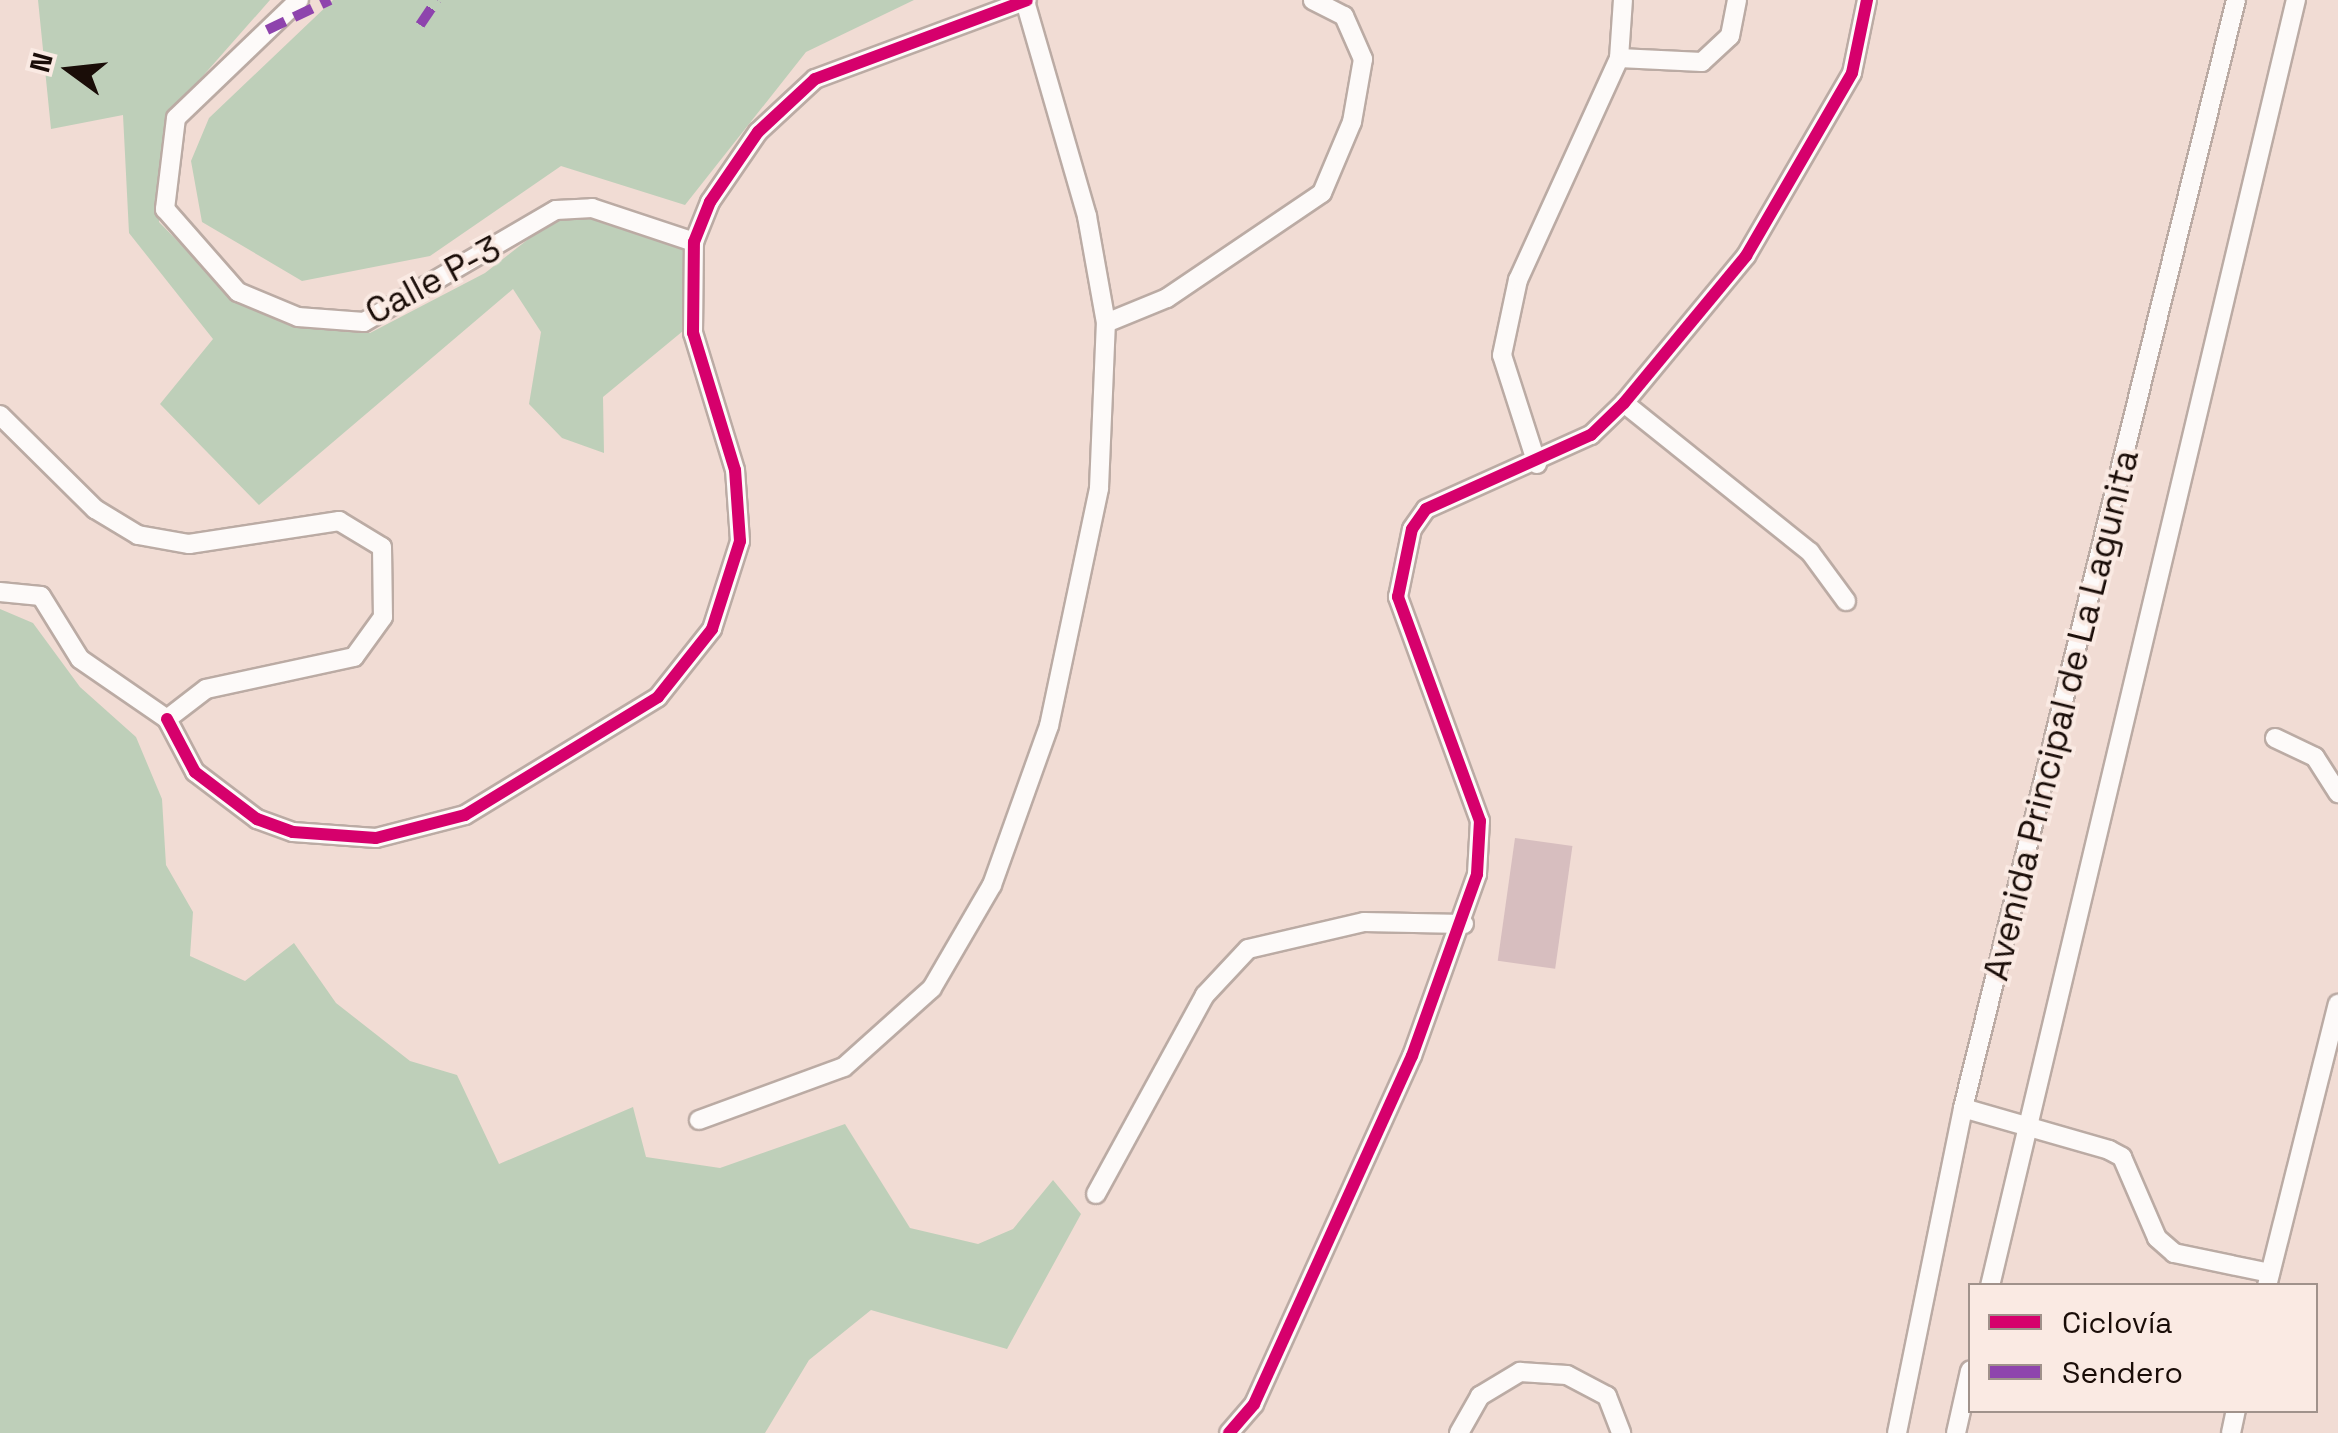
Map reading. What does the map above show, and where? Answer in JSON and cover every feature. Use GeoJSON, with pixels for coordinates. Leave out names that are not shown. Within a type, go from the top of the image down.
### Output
{"type":"FeatureCollection","features":[{"type":"Feature","properties":{"kind":"street","name":"Calle P-3"},"geometry":{"type":"LineString","coordinates":[[299,0],[176,118],[165,209],[238,292],[298,317],[364,322],[556,210],[592,208],[694,242]]}},
{"type":"Feature","properties":{"kind":"street"},"geometry":{"type":"LineString","coordinates":[[1106,323],[1167,298],[1322,193],[1352,122],[1363,59],[1344,16],[1314,0]]}},
{"type":"Feature","properties":{"kind":"street"},"geometry":{"type":"LineString","coordinates":[[1538,464],[1511,405],[1506,338],[1518,280],[1619,58],[1623,0]]}},
{"type":"Feature","properties":{"kind":"street"},"geometry":{"type":"LineString","coordinates":[[1619,58],[1702,62],[1730,36],[1737,0]]}},
{"type":"Feature","properties":{"kind":"street"},"geometry":{"type":"LineString","coordinates":[[1229,1433],[1262,1387],[1464,924],[1480,821],[1405,625],[1400,560],[1426,509],[1538,464],[1591,435],[1624,403],[1746,256],[1852,72],[1867,0]]}},
{"type":"Feature","properties":{"kind":"street","name":"Avenida Principal de La Lagunita"},"geometry":{"type":"LineString","coordinates":[[1896,1433],[1964,1108],[2236,0]]}},
{"type":"Feature","properties":{"kind":"street","name":"Avenida Principal de La Lagunita"},"geometry":{"type":"LineString","coordinates":[[1991,1283],[2296,0]]}},
{"type":"Feature","properties":{"kind":"street"},"geometry":{"type":"LineString","coordinates":[[0,592],[29,590],[54,606],[80,659],[119,692],[167,719],[195,772],[257,819],[292,832],[376,838],[465,815],[658,697],[712,629],[740,541],[736,470],[693,333],[694,242],[758,132],[815,79],[1026,1],[1087,216],[1106,323],[1099,488],[1049,726],[962,944],[898,1024],[844,1068],[699,1120]]}},
{"type":"Feature","properties":{"kind":"street"},"geometry":{"type":"LineString","coordinates":[[1624,403],[1810,552],[1846,600]]}},
{"type":"Feature","properties":{"kind":"street"},"geometry":{"type":"LineString","coordinates":[[0,415],[96,509],[138,535],[189,544],[340,521],[382,546],[383,616],[354,658],[206,689],[167,719]]}},
{"type":"Feature","properties":{"kind":"street"},"geometry":{"type":"LineString","coordinates":[[2275,738],[2314,757],[2338,793]]}},
{"type":"Feature","properties":{"kind":"street"},"geometry":{"type":"LineString","coordinates":[[1096,1194],[1204,995],[1248,948],[1364,922],[1464,924]]}},
{"type":"Feature","properties":{"kind":"street"},"geometry":{"type":"LineString","coordinates":[[1964,1108],[2122,1158],[2157,1238],[2174,1253],[2268,1279],[2338,1004]]}},
{"type":"Feature","properties":{"kind":"street"},"geometry":{"type":"LineString","coordinates":[[1459,1433],[1480,1396],[1520,1372],[1567,1374],[1607,1396],[1620,1433]]}},
{"type":"Feature","properties":{"kind":"street"},"geometry":{"type":"LineString","coordinates":[[1956,1433],[1968,1379]]}},
{"type":"Feature","properties":{"kind":"green space"},"geometry":{"type":"Polygon","coordinates":[[[38,0],[270,0],[165,119],[159,222],[239,304],[370,333],[485,273],[568,208],[697,248],[689,326],[603,397],[604,453],[562,438],[529,404],[541,332],[513,289],[259,505],[160,404],[213,339],[129,233],[123,115],[51,129],[38,0]]]}},
{"type":"Feature","properties":{"kind":"green space"},"geometry":{"type":"Polygon","coordinates":[[[333,0],[914,0],[806,52],[685,205],[561,166],[430,256],[302,281],[202,222],[191,161],[209,118],[333,0]]]}},
{"type":"Feature","properties":{"kind":"green space"},"geometry":{"type":"Polygon","coordinates":[[[0,609],[33,623],[80,687],[136,737],[162,799],[166,865],[193,912],[190,956],[245,981],[294,943],[336,1003],[410,1061],[457,1075],[499,1164],[633,1107],[646,1157],[720,1168],[845,1124],[910,1228],[978,1244],[1013,1229],[1053,1180],[1081,1214],[1007,1349],[871,1310],[809,1360],[765,1433],[0,1433],[0,609]]]}},
{"type":"Feature","properties":{"kind":"building"},"geometry":{"type":"Polygon","coordinates":[[[1515,838],[1572,846],[1555,969],[1498,961],[1515,838]]]}},
{"type":"Feature","properties":{"kind":"marked path"},"geometry":{"type":"LineString","coordinates":[[267,30],[330,0]]}},
{"type":"Feature","properties":{"kind":"marked path"},"geometry":{"type":"LineString","coordinates":[[420,25],[437,0]]}},
{"type":"Feature","properties":{"kind":"cycle path"},"geometry":{"type":"LineString","coordinates":[[167,719],[195,772],[257,819],[293,832],[376,838],[465,815],[658,697],[712,629],[740,541],[735,470],[693,333],[694,242],[710,202],[758,132],[815,79],[1027,0]]}},
{"type":"Feature","properties":{"kind":"cycle path"},"geometry":{"type":"LineString","coordinates":[[1229,1433],[1254,1404],[1412,1056],[1477,874],[1480,821],[1398,597],[1412,529],[1426,509],[1591,435],[1624,403],[1746,256],[1852,73],[1867,0]]}}]}
